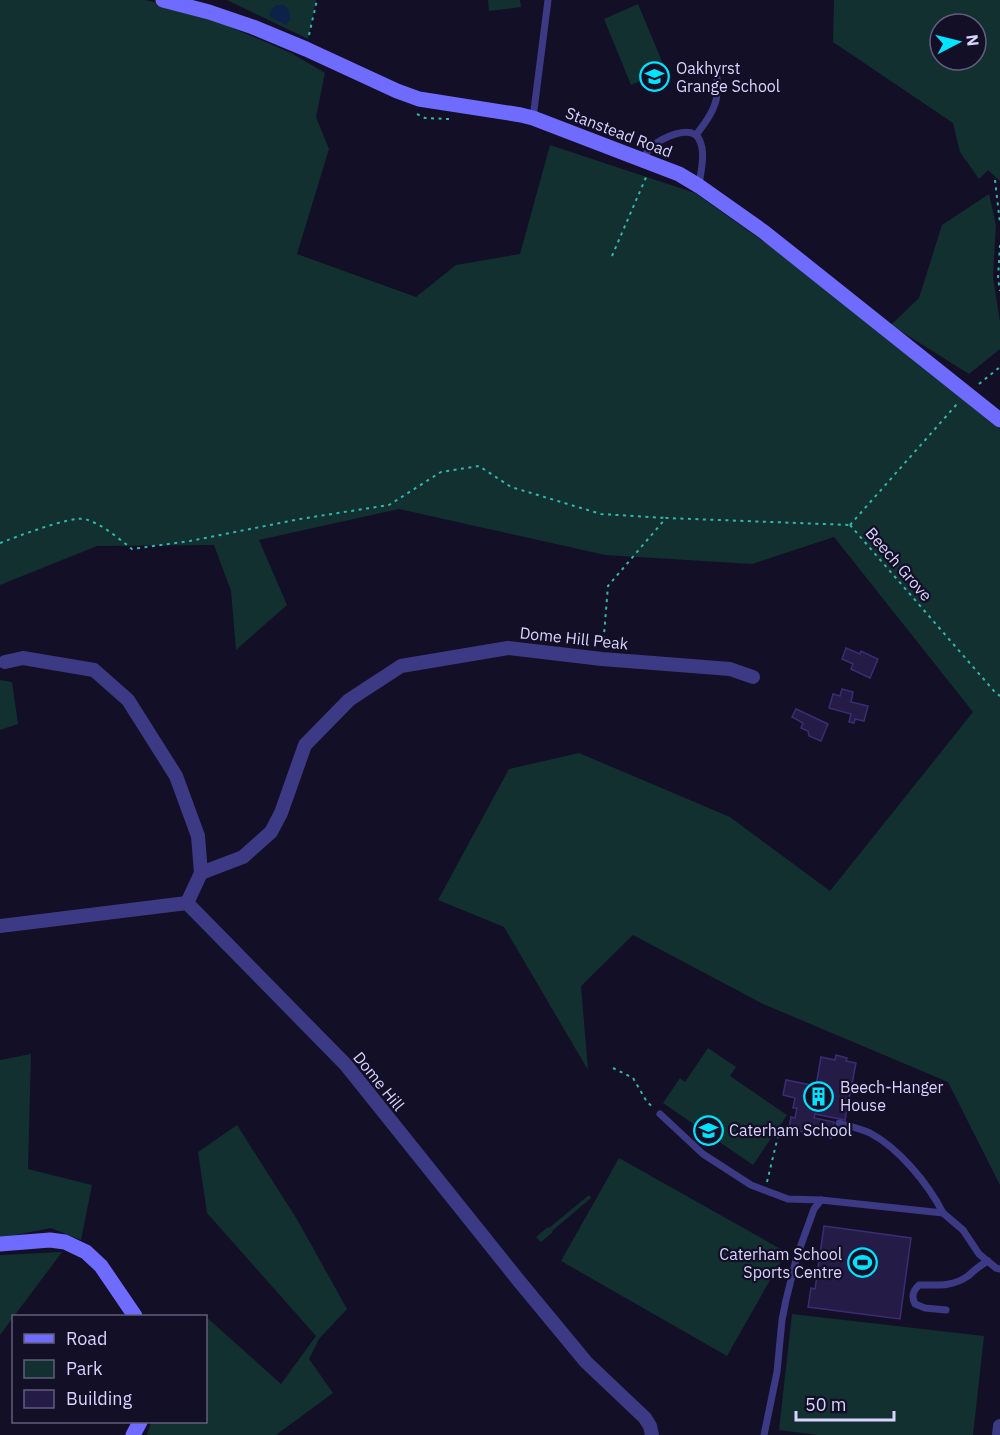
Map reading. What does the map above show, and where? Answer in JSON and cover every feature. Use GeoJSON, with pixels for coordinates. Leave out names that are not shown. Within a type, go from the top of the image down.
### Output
{"type":"FeatureCollection","features":[{"type":"Feature","properties":{"kind":"street","name":"Stanstead Road"},"geometry":{"type":"LineString","coordinates":[[163,0],[253,27],[420,99],[533,118],[679,174],[764,232],[1000,420]]}},
{"type":"Feature","properties":{"kind":"street","name":"Dome Hill Peak"},"geometry":{"type":"LineString","coordinates":[[201,873],[243,857],[271,832],[281,813],[304,745],[349,700],[401,666],[508,648],[602,659],[730,669],[753,677]]}},
{"type":"Feature","properties":{"kind":"street"},"geometry":{"type":"LineString","coordinates":[[0,926],[188,903],[201,873],[198,836],[176,776],[128,700],[94,670],[23,658],[5,662]]}},
{"type":"Feature","properties":{"kind":"street","name":"Dome Hill"},"geometry":{"type":"LineString","coordinates":[[188,903],[346,1065],[579,1353],[645,1418],[652,1435]]}},
{"type":"Feature","properties":{"kind":"street"},"geometry":{"type":"LineString","coordinates":[[0,1244],[50,1240],[65,1242],[86,1252],[101,1266],[134,1315]]}},
{"type":"Feature","properties":{"kind":"street"},"geometry":{"type":"LineString","coordinates":[[999,1435],[1000,1426]]}},
{"type":"Feature","properties":{"kind":"lane"},"geometry":{"type":"LineString","coordinates":[[533,118],[548,0]]}},
{"type":"Feature","properties":{"kind":"lane"},"geometry":{"type":"LineString","coordinates":[[696,135],[705,124],[714,106],[717,95],[717,78]]}},
{"type":"Feature","properties":{"kind":"lane"},"geometry":{"type":"LineString","coordinates":[[646,162],[652,146],[668,136],[682,132],[696,135],[699,138],[702,153],[699,186]]}},
{"type":"Feature","properties":{"kind":"lane"},"geometry":{"type":"LineString","coordinates":[[660,1114],[703,1154],[751,1185],[788,1199],[821,1200],[943,1213]]}},
{"type":"Feature","properties":{"kind":"lane"},"geometry":{"type":"LineString","coordinates":[[839,1123],[870,1133],[890,1146],[936,1199],[943,1213],[963,1230],[980,1254],[1000,1269]]}},
{"type":"Feature","properties":{"kind":"lane"},"geometry":{"type":"LineString","coordinates":[[764,1435],[777,1372],[786,1300],[797,1256],[814,1209],[821,1200]]}},
{"type":"Feature","properties":{"kind":"lane"},"geometry":{"type":"LineString","coordinates":[[945,1310],[925,1308],[915,1304],[912,1299],[913,1290],[919,1285],[938,1285],[960,1280],[988,1261]]}},
{"type":"Feature","properties":{"kind":"path"},"geometry":{"type":"LineString","coordinates":[[306,49],[317,0]]}},
{"type":"Feature","properties":{"kind":"path"},"geometry":{"type":"LineString","coordinates":[[612,256],[646,162]]}},
{"type":"Feature","properties":{"kind":"path"},"geometry":{"type":"LineString","coordinates":[[995,180],[1000,223]]}},
{"type":"Feature","properties":{"kind":"path"},"geometry":{"type":"LineString","coordinates":[[1000,245],[998,278],[1000,291]]}},
{"type":"Feature","properties":{"kind":"path","name":"Beech Grove"},"geometry":{"type":"LineString","coordinates":[[1000,367],[967,393],[850,525],[1000,696]]}},
{"type":"Feature","properties":{"kind":"path"},"geometry":{"type":"LineString","coordinates":[[0,543],[53,524],[83,519],[104,529],[132,549],[190,542],[300,519],[389,505],[441,472],[479,466],[511,487],[601,514],[850,525]]}},
{"type":"Feature","properties":{"kind":"path"},"geometry":{"type":"LineString","coordinates":[[602,659],[608,586],[666,518]]}},
{"type":"Feature","properties":{"kind":"path"},"geometry":{"type":"LineString","coordinates":[[613,1068],[633,1078],[647,1102],[660,1114]]}},
{"type":"Feature","properties":{"kind":"path"},"geometry":{"type":"LineString","coordinates":[[766,1190],[779,1132]]}},
{"type":"Feature","properties":{"kind":"green space"},"geometry":{"type":"Polygon","coordinates":[[[0,0],[145,0],[191,10],[291,53],[325,73],[316,117],[329,149],[297,254],[416,297],[456,265],[520,254],[550,145],[695,193],[815,278],[1000,429],[1000,1185],[948,1082],[763,1004],[633,935],[581,986],[588,1070],[504,927],[438,900],[509,769],[579,753],[730,817],[830,891],[973,712],[834,537],[752,564],[605,555],[399,509],[259,540],[287,605],[236,650],[231,591],[214,545],[97,546],[0,585],[0,0]]]}},
{"type":"Feature","properties":{"kind":"green space"},"geometry":{"type":"Polygon","coordinates":[[[227,0],[316,0],[308,39],[227,0]]]}},
{"type":"Feature","properties":{"kind":"green space"},"geometry":{"type":"Polygon","coordinates":[[[488,0],[520,0],[521,7],[489,11],[488,0]]]}},
{"type":"Feature","properties":{"kind":"green space"},"geometry":{"type":"Polygon","coordinates":[[[834,0],[1000,0],[1000,181],[988,170],[979,179],[960,152],[953,123],[833,42],[834,0]]]}},
{"type":"Feature","properties":{"kind":"green space"},"geometry":{"type":"Polygon","coordinates":[[[638,4],[666,71],[631,85],[604,19],[638,4]]]}},
{"type":"Feature","properties":{"kind":"green space"},"geometry":{"type":"Polygon","coordinates":[[[989,194],[996,225],[993,277],[1000,322],[1000,349],[969,374],[891,325],[919,298],[942,225],[989,194]]]}},
{"type":"Feature","properties":{"kind":"green space"},"geometry":{"type":"Polygon","coordinates":[[[0,680],[12,682],[18,724],[0,730],[0,680]]]}},
{"type":"Feature","properties":{"kind":"green space"},"geometry":{"type":"Polygon","coordinates":[[[708,1048],[736,1067],[730,1076],[787,1115],[753,1165],[663,1103],[680,1078],[685,1082],[708,1048]]]}},
{"type":"Feature","properties":{"kind":"green space"},"geometry":{"type":"Polygon","coordinates":[[[31,1054],[28,1169],[92,1185],[81,1240],[51,1228],[0,1238],[0,1060],[31,1054]]]}},
{"type":"Feature","properties":{"kind":"green space"},"geometry":{"type":"Polygon","coordinates":[[[237,1125],[298,1221],[347,1309],[319,1339],[309,1359],[333,1393],[276,1435],[147,1435],[151,1423],[207,1423],[207,1318],[281,1384],[316,1336],[207,1213],[198,1152],[237,1125]]]}},
{"type":"Feature","properties":{"kind":"green space"},"geometry":{"type":"Polygon","coordinates":[[[619,1158],[786,1252],[727,1356],[561,1261],[619,1158]]]}},
{"type":"Feature","properties":{"kind":"green space"},"geometry":{"type":"Polygon","coordinates":[[[589,1195],[591,1198],[541,1242],[536,1237],[549,1228],[589,1195]]]}},
{"type":"Feature","properties":{"kind":"green space"},"geometry":{"type":"Polygon","coordinates":[[[62,1252],[15,1315],[12,1315],[12,1319],[0,1335],[0,1255],[62,1252]]]}},
{"type":"Feature","properties":{"kind":"green space"},"geometry":{"type":"Polygon","coordinates":[[[792,1314],[984,1336],[973,1435],[819,1435],[779,1430],[792,1314]]]}},
{"type":"Feature","properties":{"kind":"water"},"geometry":{"type":"Polygon","coordinates":[[[277,5],[284,5],[289,10],[290,20],[286,25],[269,16],[271,10],[277,5]]]}},
{"type":"Feature","properties":{"kind":"building"},"geometry":{"type":"Polygon","coordinates":[[[846,648],[860,654],[861,651],[878,659],[870,678],[851,669],[853,664],[842,659],[846,648]]]}},
{"type":"Feature","properties":{"kind":"building"},"geometry":{"type":"Polygon","coordinates":[[[842,689],[853,692],[851,702],[868,706],[864,721],[855,719],[854,723],[849,722],[851,714],[829,708],[833,694],[840,696],[842,689]]]}},
{"type":"Feature","properties":{"kind":"building"},"geometry":{"type":"Polygon","coordinates":[[[796,709],[828,724],[821,741],[809,736],[808,731],[801,728],[803,723],[792,717],[796,709]]]}},
{"type":"Feature","properties":{"kind":"building","name":"Beech-Hanger House"},"geometry":{"type":"Polygon","coordinates":[[[836,1055],[847,1058],[846,1061],[856,1063],[845,1120],[815,1114],[814,1118],[834,1122],[831,1138],[789,1129],[791,1117],[795,1118],[797,1108],[793,1108],[795,1098],[783,1095],[786,1080],[816,1086],[821,1057],[835,1060],[836,1055]]]}},
{"type":"Feature","properties":{"kind":"building","name":"Caterham School Sports Centre"},"geometry":{"type":"Polygon","coordinates":[[[824,1226],[911,1238],[900,1319],[808,1307],[811,1288],[815,1289],[824,1226]]]}},
{"type":"Feature","properties":{"kind":"place","name":"Oakhyrst Grange School"},"geometry":{"type":"Point","coordinates":[655,77]}},
{"type":"Feature","properties":{"kind":"place","name":"Beech-Hanger House"},"geometry":{"type":"Point","coordinates":[819,1096]}},
{"type":"Feature","properties":{"kind":"place","name":"Caterham School"},"geometry":{"type":"Point","coordinates":[708,1130]}},
{"type":"Feature","properties":{"kind":"place","name":"Caterham School Sports Centre"},"geometry":{"type":"Point","coordinates":[863,1263]}}]}
